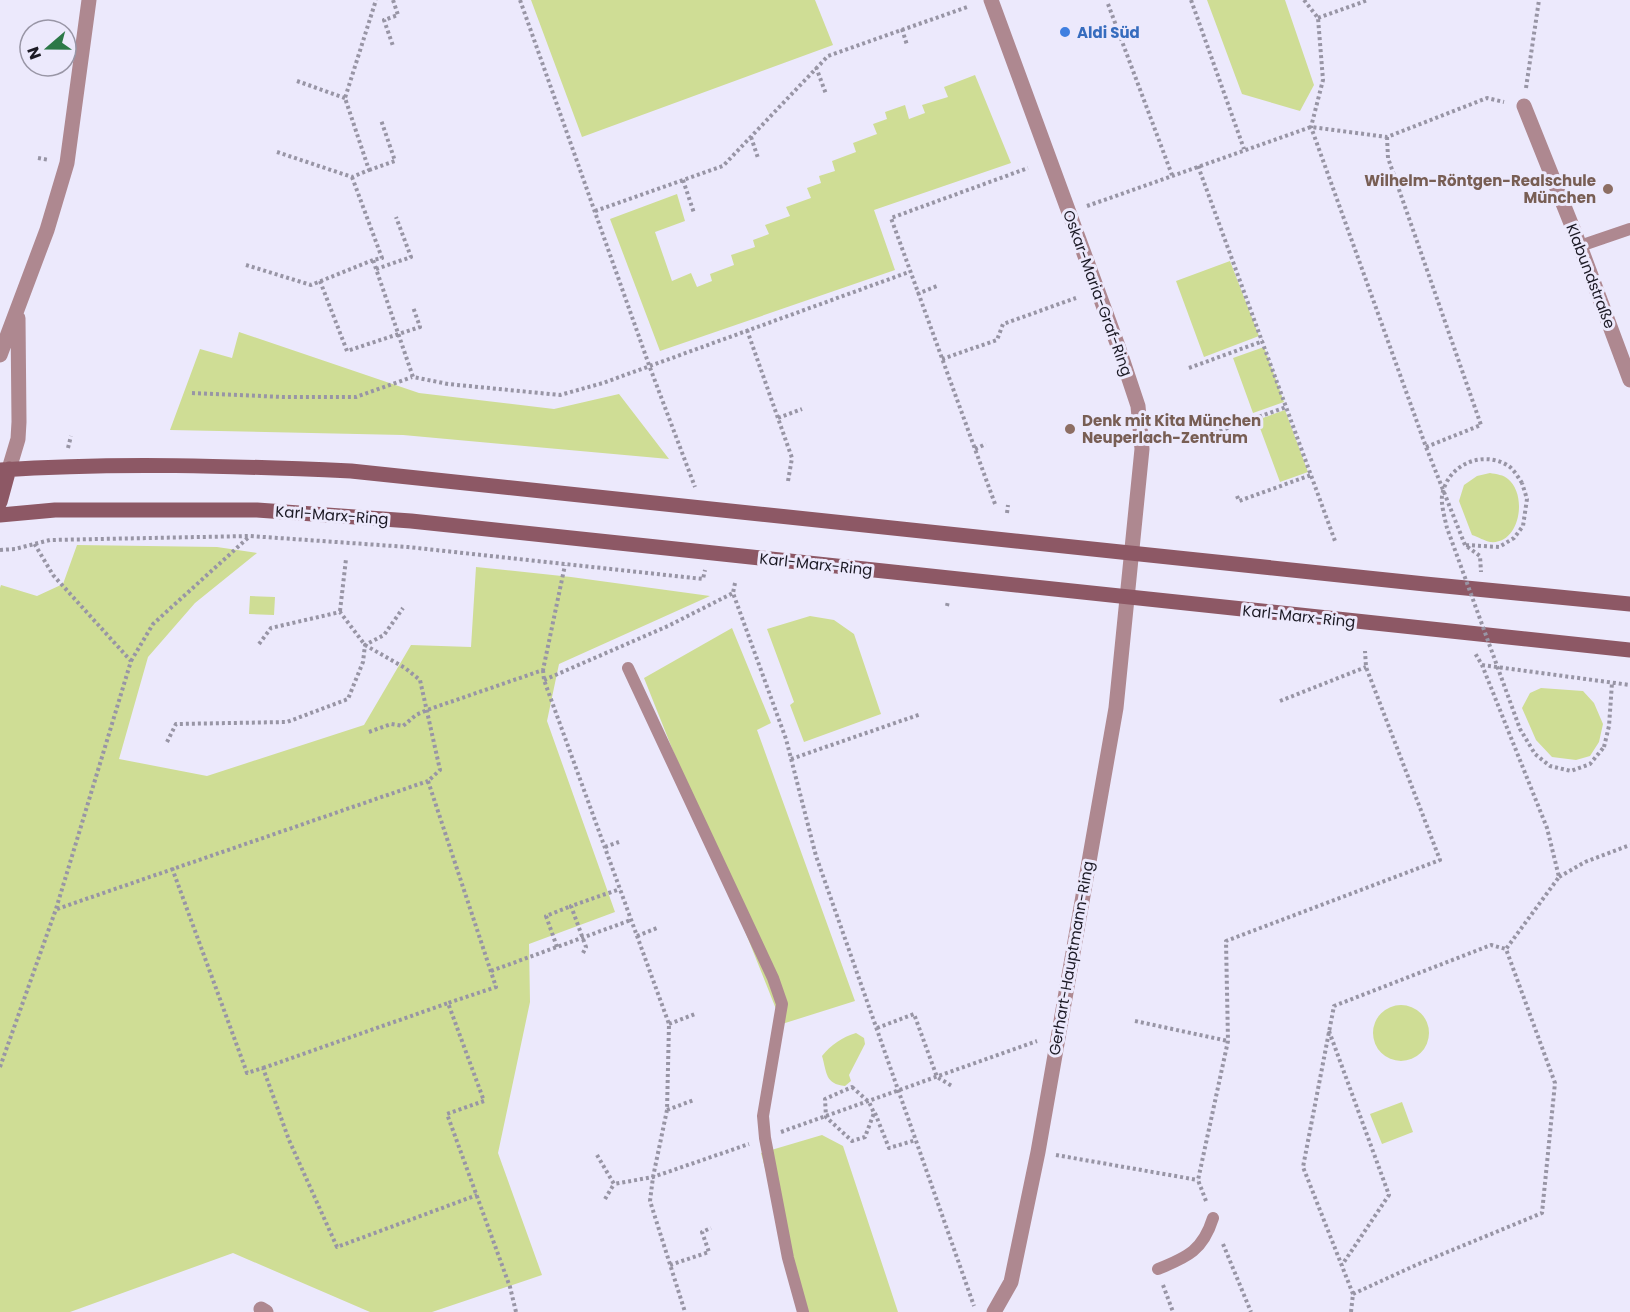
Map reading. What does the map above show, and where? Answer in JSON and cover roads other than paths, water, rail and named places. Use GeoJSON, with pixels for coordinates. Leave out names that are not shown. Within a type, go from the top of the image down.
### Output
{"type":"FeatureCollection","features":[{"type":"Feature","properties":{"kind":"main road"},"geometry":{"type":"LineString","coordinates":[[0,502],[4,470],[64,466],[209,465],[351,471],[1630,604]]}},
{"type":"Feature","properties":{"kind":"main road","name":"Karl-Marx-Ring"},"geometry":{"type":"LineString","coordinates":[[0,515],[78,510],[257,510],[411,521],[1630,650]]}},
{"type":"Feature","properties":{"kind":"street"},"geometry":{"type":"LineString","coordinates":[[0,355],[47,231],[67,163],[89,0]]}},
{"type":"Feature","properties":{"kind":"street","name":"Oskar-Maria-Graf-Ring"},"geometry":{"type":"LineString","coordinates":[[991,0],[1138,406],[1142,448],[1127,598]]}},
{"type":"Feature","properties":{"kind":"street","name":"Klabundstraße"},"geometry":{"type":"LineString","coordinates":[[1524,106],[1580,246],[1630,381]]}},
{"type":"Feature","properties":{"kind":"street"},"geometry":{"type":"LineString","coordinates":[[4,470],[18,438],[17,312]]}},
{"type":"Feature","properties":{"kind":"street","name":"Gerhart-Hauptmann-Ring"},"geometry":{"type":"LineString","coordinates":[[994,1312],[1011,1282],[1038,1152],[1116,708],[1127,598]]}},
{"type":"Feature","properties":{"kind":"lane"},"geometry":{"type":"LineString","coordinates":[[1580,246],[1630,229]]}},
{"type":"Feature","properties":{"kind":"lane"},"geometry":{"type":"LineString","coordinates":[[628,668],[773,978],[782,1004],[764,1116],[765,1138],[788,1258],[803,1312]]}},
{"type":"Feature","properties":{"kind":"lane"},"geometry":{"type":"LineString","coordinates":[[1158,1269],[1183,1259],[1197,1249],[1208,1234],[1213,1218]]}},
{"type":"Feature","properties":{"kind":"place","name":"Aldi Süd"},"geometry":{"type":"Point","coordinates":[1065,32]}},
{"type":"Feature","properties":{"kind":"place","name":"Wilhelm-Röntgen-Realschule München"},"geometry":{"type":"Point","coordinates":[1608,189]}},
{"type":"Feature","properties":{"kind":"place","name":"Denk mit Kita München Neuperlach-Zentrum"},"geometry":{"type":"Point","coordinates":[1070,429]}}]}
